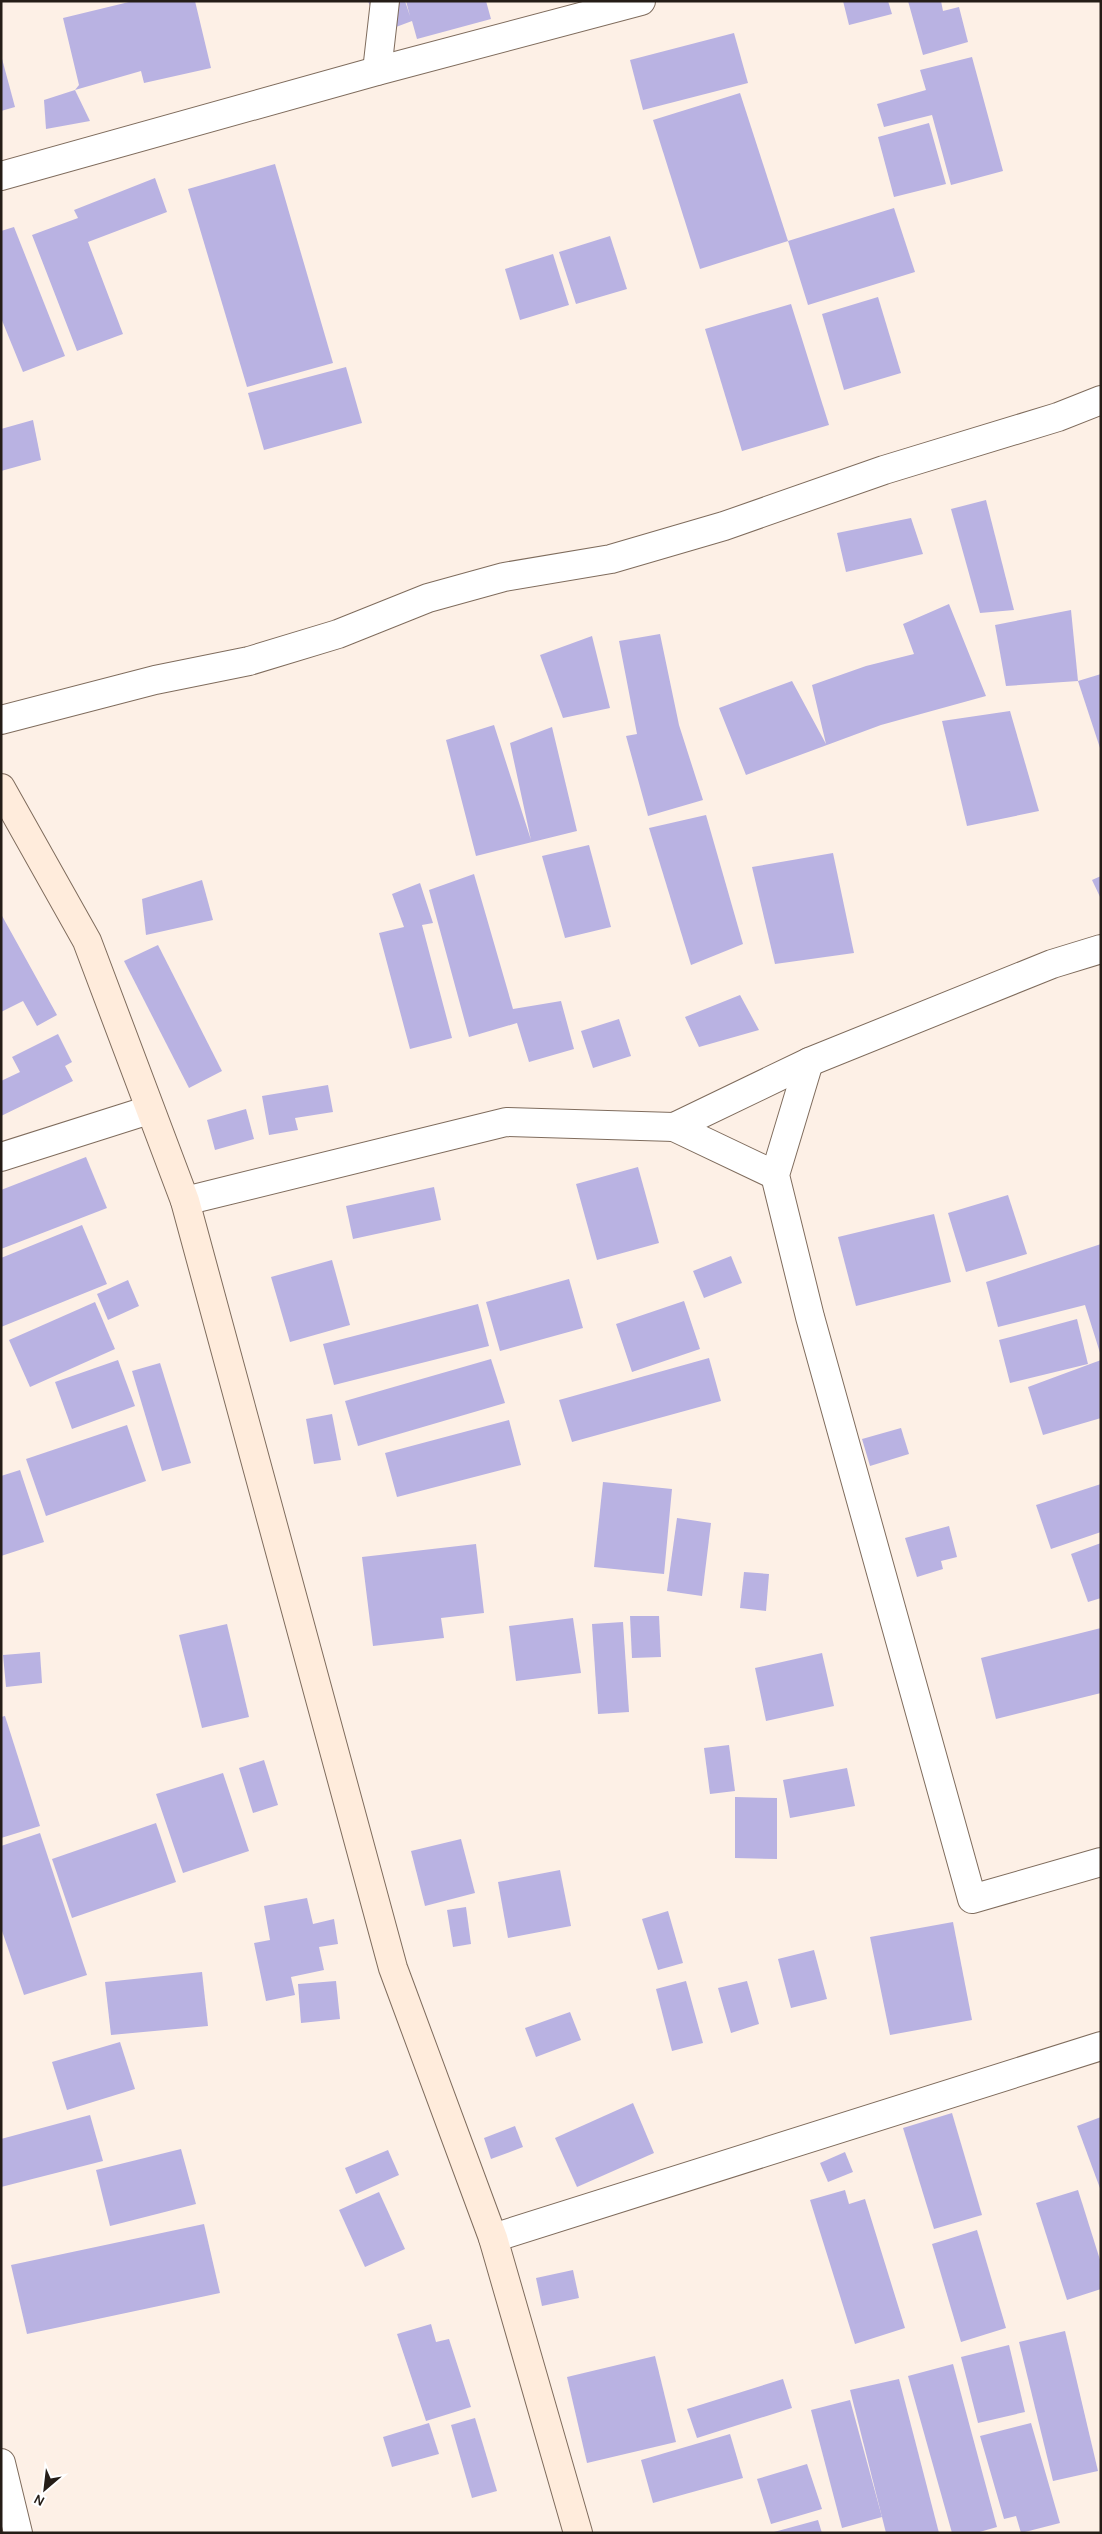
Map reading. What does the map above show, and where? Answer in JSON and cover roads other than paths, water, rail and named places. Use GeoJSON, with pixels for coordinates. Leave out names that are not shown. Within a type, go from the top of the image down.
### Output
{"type":"FeatureCollection","features":[{"type":"Feature","properties":{"kind":"street"},"geometry":{"type":"LineString","coordinates":[[377,71],[386,1]]}},
{"type":"Feature","properties":{"kind":"street"},"geometry":{"type":"LineString","coordinates":[[1,176],[377,71],[641,1]]}},
{"type":"Feature","properties":{"kind":"street"},"geometry":{"type":"LineString","coordinates":[[1,720],[155,680],[249,661],[338,634],[428,598],[504,576],[621,556],[724,526],[884,470],[1058,417],[1101,400]]}},
{"type":"Feature","properties":{"kind":"street"},"geometry":{"type":"LineString","coordinates":[[1,788],[87,941],[149,1110],[185,1201],[393,1968],[494,2238],[578,2533]]}},
{"type":"Feature","properties":{"kind":"street"},"geometry":{"type":"LineString","coordinates":[[674,1127],[809,1062],[1052,964],[1101,949]]}},
{"type":"Feature","properties":{"kind":"street"},"geometry":{"type":"LineString","coordinates":[[809,1062],[775,1175],[810,1317],[972,1900],[1101,1862]]}},
{"type":"Feature","properties":{"kind":"street"},"geometry":{"type":"LineString","coordinates":[[1,1157],[149,1110]]}},
{"type":"Feature","properties":{"kind":"street"},"geometry":{"type":"LineString","coordinates":[[185,1201],[506,1122],[674,1127],[775,1175]]}},
{"type":"Feature","properties":{"kind":"street"},"geometry":{"type":"LineString","coordinates":[[494,2238],[1101,2046]]}},
{"type":"Feature","properties":{"kind":"street"},"geometry":{"type":"LineString","coordinates":[[1,2463],[18,2533]]}}]}
